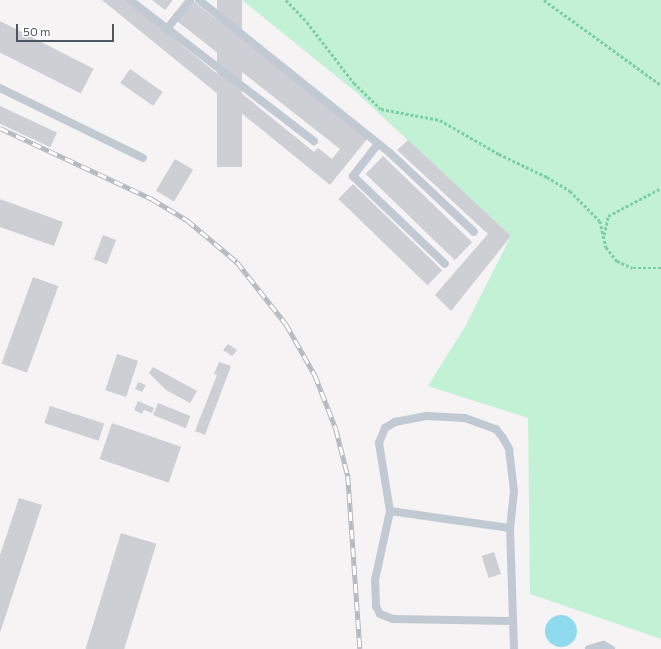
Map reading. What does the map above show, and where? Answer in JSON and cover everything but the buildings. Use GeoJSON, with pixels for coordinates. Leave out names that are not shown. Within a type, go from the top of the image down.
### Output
{"type":"FeatureCollection","features":[{"type":"Feature","properties":{"kind":"lane"},"geometry":{"type":"LineString","coordinates":[[130,0],[166,30],[314,141]]}},
{"type":"Feature","properties":{"kind":"lane"},"geometry":{"type":"LineString","coordinates":[[166,30],[190,0]]}},
{"type":"Feature","properties":{"kind":"lane"},"geometry":{"type":"LineString","coordinates":[[199,0],[378,144],[474,232]]}},
{"type":"Feature","properties":{"kind":"lane"},"geometry":{"type":"LineString","coordinates":[[0,88],[143,158]]}},
{"type":"Feature","properties":{"kind":"lane"},"geometry":{"type":"LineString","coordinates":[[378,144],[353,176],[445,264]]}},
{"type":"Feature","properties":{"kind":"lane"},"geometry":{"type":"LineString","coordinates":[[512,622],[393,619],[380,614],[376,606],[375,580],[390,511],[379,443],[385,428],[395,422],[410,418],[446,415],[483,422],[496,428],[503,438],[509,449],[514,491],[510,528],[514,649]]}},
{"type":"Feature","properties":{"kind":"lane"},"geometry":{"type":"LineString","coordinates":[[390,511],[510,528]]}},
{"type":"Feature","properties":{"kind":"lane"},"geometry":{"type":"LineString","coordinates":[[589,649],[603,645],[611,649]]}},
{"type":"Feature","properties":{"kind":"path"},"geometry":{"type":"LineString","coordinates":[[286,0],[307,22],[354,83],[381,109],[440,120],[499,154],[548,177],[570,190],[600,221],[606,246],[617,261],[633,268],[661,268]]}},
{"type":"Feature","properties":{"kind":"path"},"geometry":{"type":"LineString","coordinates":[[544,0],[661,85]]}},
{"type":"Feature","properties":{"kind":"path"},"geometry":{"type":"LineString","coordinates":[[604,237],[608,216],[661,188]]}},
{"type":"Feature","properties":{"kind":"green space"},"geometry":{"type":"Polygon","coordinates":[[[242,0],[661,0],[661,639],[530,594],[528,418],[428,386],[466,325],[511,236],[357,93],[242,0]]]}},
{"type":"Feature","properties":{"kind":"water"},"geometry":{"type":"Polygon","coordinates":[[[558,615],[564,615],[574,622],[577,631],[576,637],[570,644],[564,647],[558,647],[548,640],[545,634],[545,628],[552,618],[558,615]]]}},
{"type":"Feature","properties":{"kind":"railway"},"geometry":{"type":"LineString","coordinates":[[0,128],[152,199],[187,220],[237,262],[286,324],[315,375],[336,429],[348,476],[360,649]]}}]}
